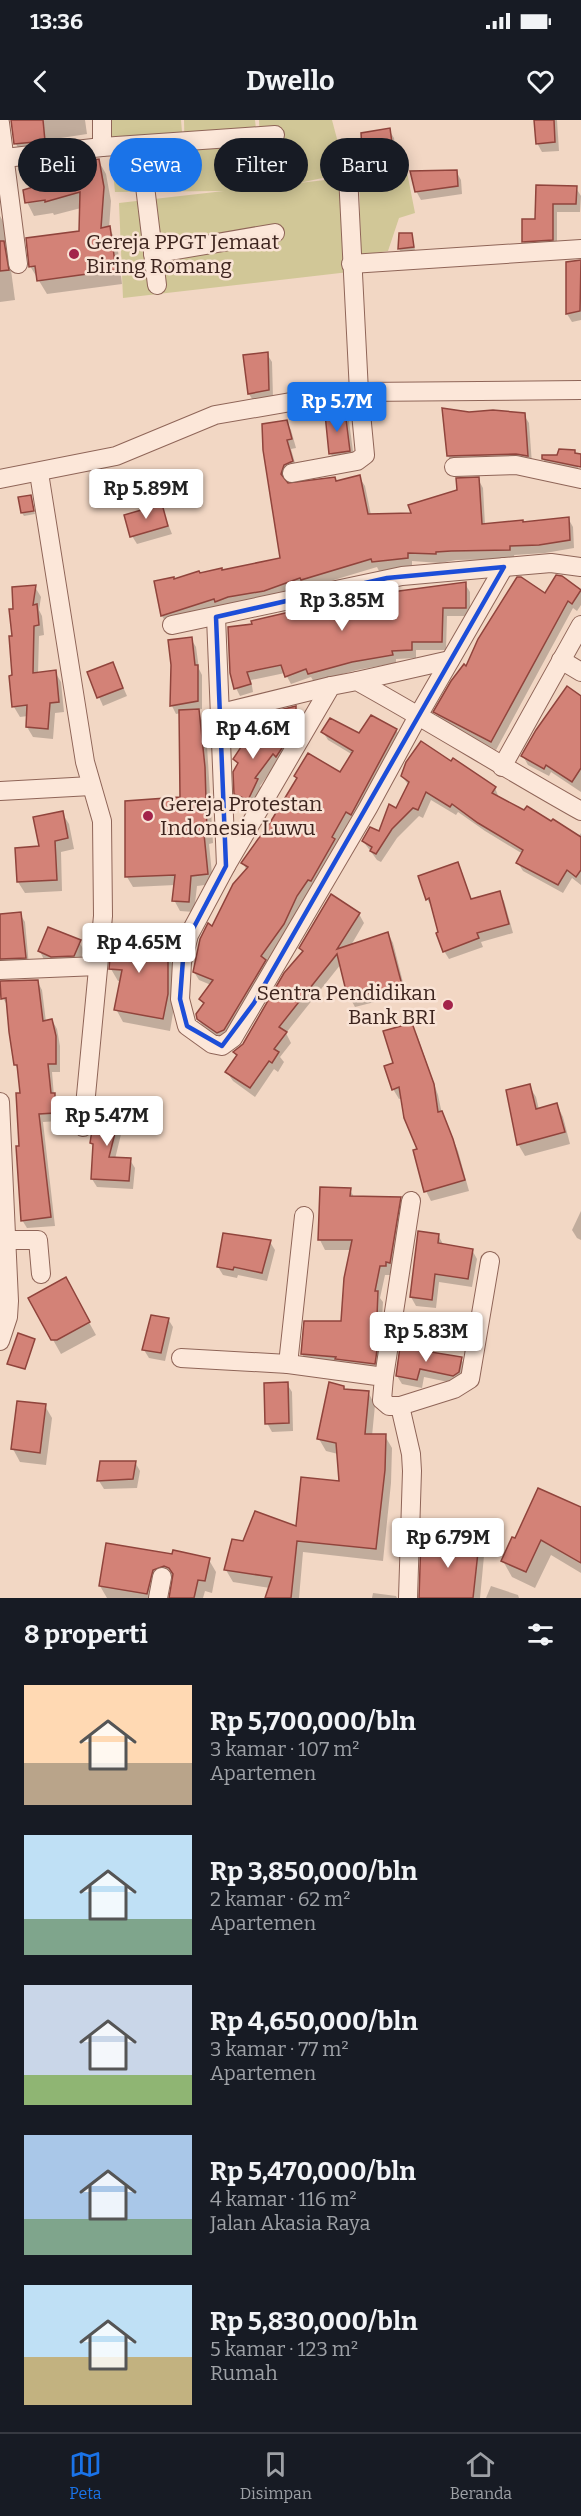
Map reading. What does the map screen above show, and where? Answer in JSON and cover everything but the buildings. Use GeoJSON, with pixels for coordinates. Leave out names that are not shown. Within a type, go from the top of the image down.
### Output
{"type":"FeatureCollection","features":[{"type":"Feature","properties":{"kind":"street"},"geometry":{"type":"LineString","coordinates":[[102,120],[102,147]]}},
{"type":"Feature","properties":{"kind":"street"},"geometry":{"type":"LineString","coordinates":[[0,123],[18,264]]}},
{"type":"Feature","properties":{"kind":"street"},"geometry":{"type":"LineString","coordinates":[[202,140],[275,135]]}},
{"type":"Feature","properties":{"kind":"street"},"geometry":{"type":"LineString","coordinates":[[4,158],[109,147]]}},
{"type":"Feature","properties":{"kind":"street"},"geometry":{"type":"LineString","coordinates":[[146,192],[157,285]]}},
{"type":"Feature","properties":{"kind":"street"},"geometry":{"type":"LineString","coordinates":[[292,473],[364,457],[349,192]]}},
{"type":"Feature","properties":{"kind":"street"},"geometry":{"type":"LineString","coordinates":[[153,254],[275,233]]}},
{"type":"Feature","properties":{"kind":"street"},"geometry":{"type":"LineString","coordinates":[[351,264],[581,249]]}},
{"type":"Feature","properties":{"kind":"street"},"geometry":{"type":"LineString","coordinates":[[0,479],[116,456],[216,415],[359,392],[581,390]]}},
{"type":"Feature","properties":{"kind":"street"},"geometry":{"type":"LineString","coordinates":[[454,467],[516,465],[581,478]]}},
{"type":"Feature","properties":{"kind":"street"},"geometry":{"type":"LineString","coordinates":[[39,472],[85,762],[102,821],[104,881],[83,1127]]}},
{"type":"Feature","properties":{"kind":"street"},"geometry":{"type":"LineString","coordinates":[[172,626],[387,578],[551,562],[581,567]]}},
{"type":"Feature","properties":{"kind":"street"},"geometry":{"type":"LineString","coordinates":[[331,686],[226,866],[184,946],[180,999],[187,1026],[212,1044],[222,1046],[233,1038],[368,808],[504,567]]}},
{"type":"Feature","properties":{"kind":"street"},"geometry":{"type":"LineString","coordinates":[[216,617],[226,866]]}},
{"type":"Feature","properties":{"kind":"street"},"geometry":{"type":"LineString","coordinates":[[502,766],[581,625]]}},
{"type":"Feature","properties":{"kind":"street"},"geometry":{"type":"LineString","coordinates":[[221,713],[450,660]]}},
{"type":"Feature","properties":{"kind":"street"},"geometry":{"type":"LineString","coordinates":[[561,660],[581,672]]}},
{"type":"Feature","properties":{"kind":"street"},"geometry":{"type":"LineString","coordinates":[[357,681],[581,811]]}},
{"type":"Feature","properties":{"kind":"street"},"geometry":{"type":"LineString","coordinates":[[0,790],[91,786]]}},
{"type":"Feature","properties":{"kind":"street"},"geometry":{"type":"LineString","coordinates":[[0,970],[98,966]]}},
{"type":"Feature","properties":{"kind":"street"},"geometry":{"type":"LineString","coordinates":[[0,1101],[8,1317],[0,1341]]}},
{"type":"Feature","properties":{"kind":"street"},"geometry":{"type":"LineString","coordinates":[[411,1201],[384,1377],[382,1400],[389,1406],[400,1406],[454,1389],[470,1379],[490,1261]]}},
{"type":"Feature","properties":{"kind":"street"},"geometry":{"type":"LineString","coordinates":[[288,1364],[304,1216]]}},
{"type":"Feature","properties":{"kind":"street"},"geometry":{"type":"LineString","coordinates":[[4,1240],[38,1240],[41,1274]]}},
{"type":"Feature","properties":{"kind":"street"},"geometry":{"type":"LineString","coordinates":[[181,1358],[288,1364],[384,1377]]}},
{"type":"Feature","properties":{"kind":"street"},"geometry":{"type":"LineString","coordinates":[[400,1406],[409,1443],[412,1471],[408,1598]]}},
{"type":"Feature","properties":{"kind":"street"},"geometry":{"type":"LineString","coordinates":[[158,1598],[162,1577]]}},
{"type":"Feature","properties":{"kind":"highlighted area"},"geometry":{"type":"Polygon","coordinates":[[[504,567],[254,1003],[222,1046],[187,1026],[180,999],[184,946],[226,866],[216,617],[387,578],[504,567]]]}},
{"type":"Feature","properties":{"kind":"shaded area"},"geometry":{"type":"Polygon","coordinates":[[[108,120],[181,120],[183,138],[110,138],[108,120]]]}},
{"type":"Feature","properties":{"kind":"shaded area"},"geometry":{"type":"Polygon","coordinates":[[[184,120],[255,120],[257,138],[214,138],[214,191],[202,191],[202,138],[184,138],[184,120]]]}},
{"type":"Feature","properties":{"kind":"shaded area"},"geometry":{"type":"Polygon","coordinates":[[[259,120],[332,120],[337,138],[320,138],[320,179],[308,181],[308,138],[260,138],[259,120]]]}},
{"type":"Feature","properties":{"kind":"shaded area"},"geometry":{"type":"Polygon","coordinates":[[[320,181],[320,192],[351,192],[349,272],[123,298],[119,203],[215,192],[308,192],[308,182],[320,181]]]}},
{"type":"Feature","properties":{"kind":"shaded area"},"geometry":{"type":"Polygon","coordinates":[[[409,182],[415,213],[399,218],[388,251],[361,255],[359,192],[409,192],[409,182]]]}},
{"type":"Feature","properties":{"kind":"place","name":"Gereja PPGT Jemaat Biring Romang"},"geometry":{"type":"Point","coordinates":[74,254]}},
{"type":"Feature","properties":{"kind":"place","name":"Gereja Protestan Indonesia Luwu"},"geometry":{"type":"Point","coordinates":[148,816]}},
{"type":"Feature","properties":{"kind":"place","name":"Sentra Pendidikan Bank BRI"},"geometry":{"type":"Point","coordinates":[448,1005]}}]}
